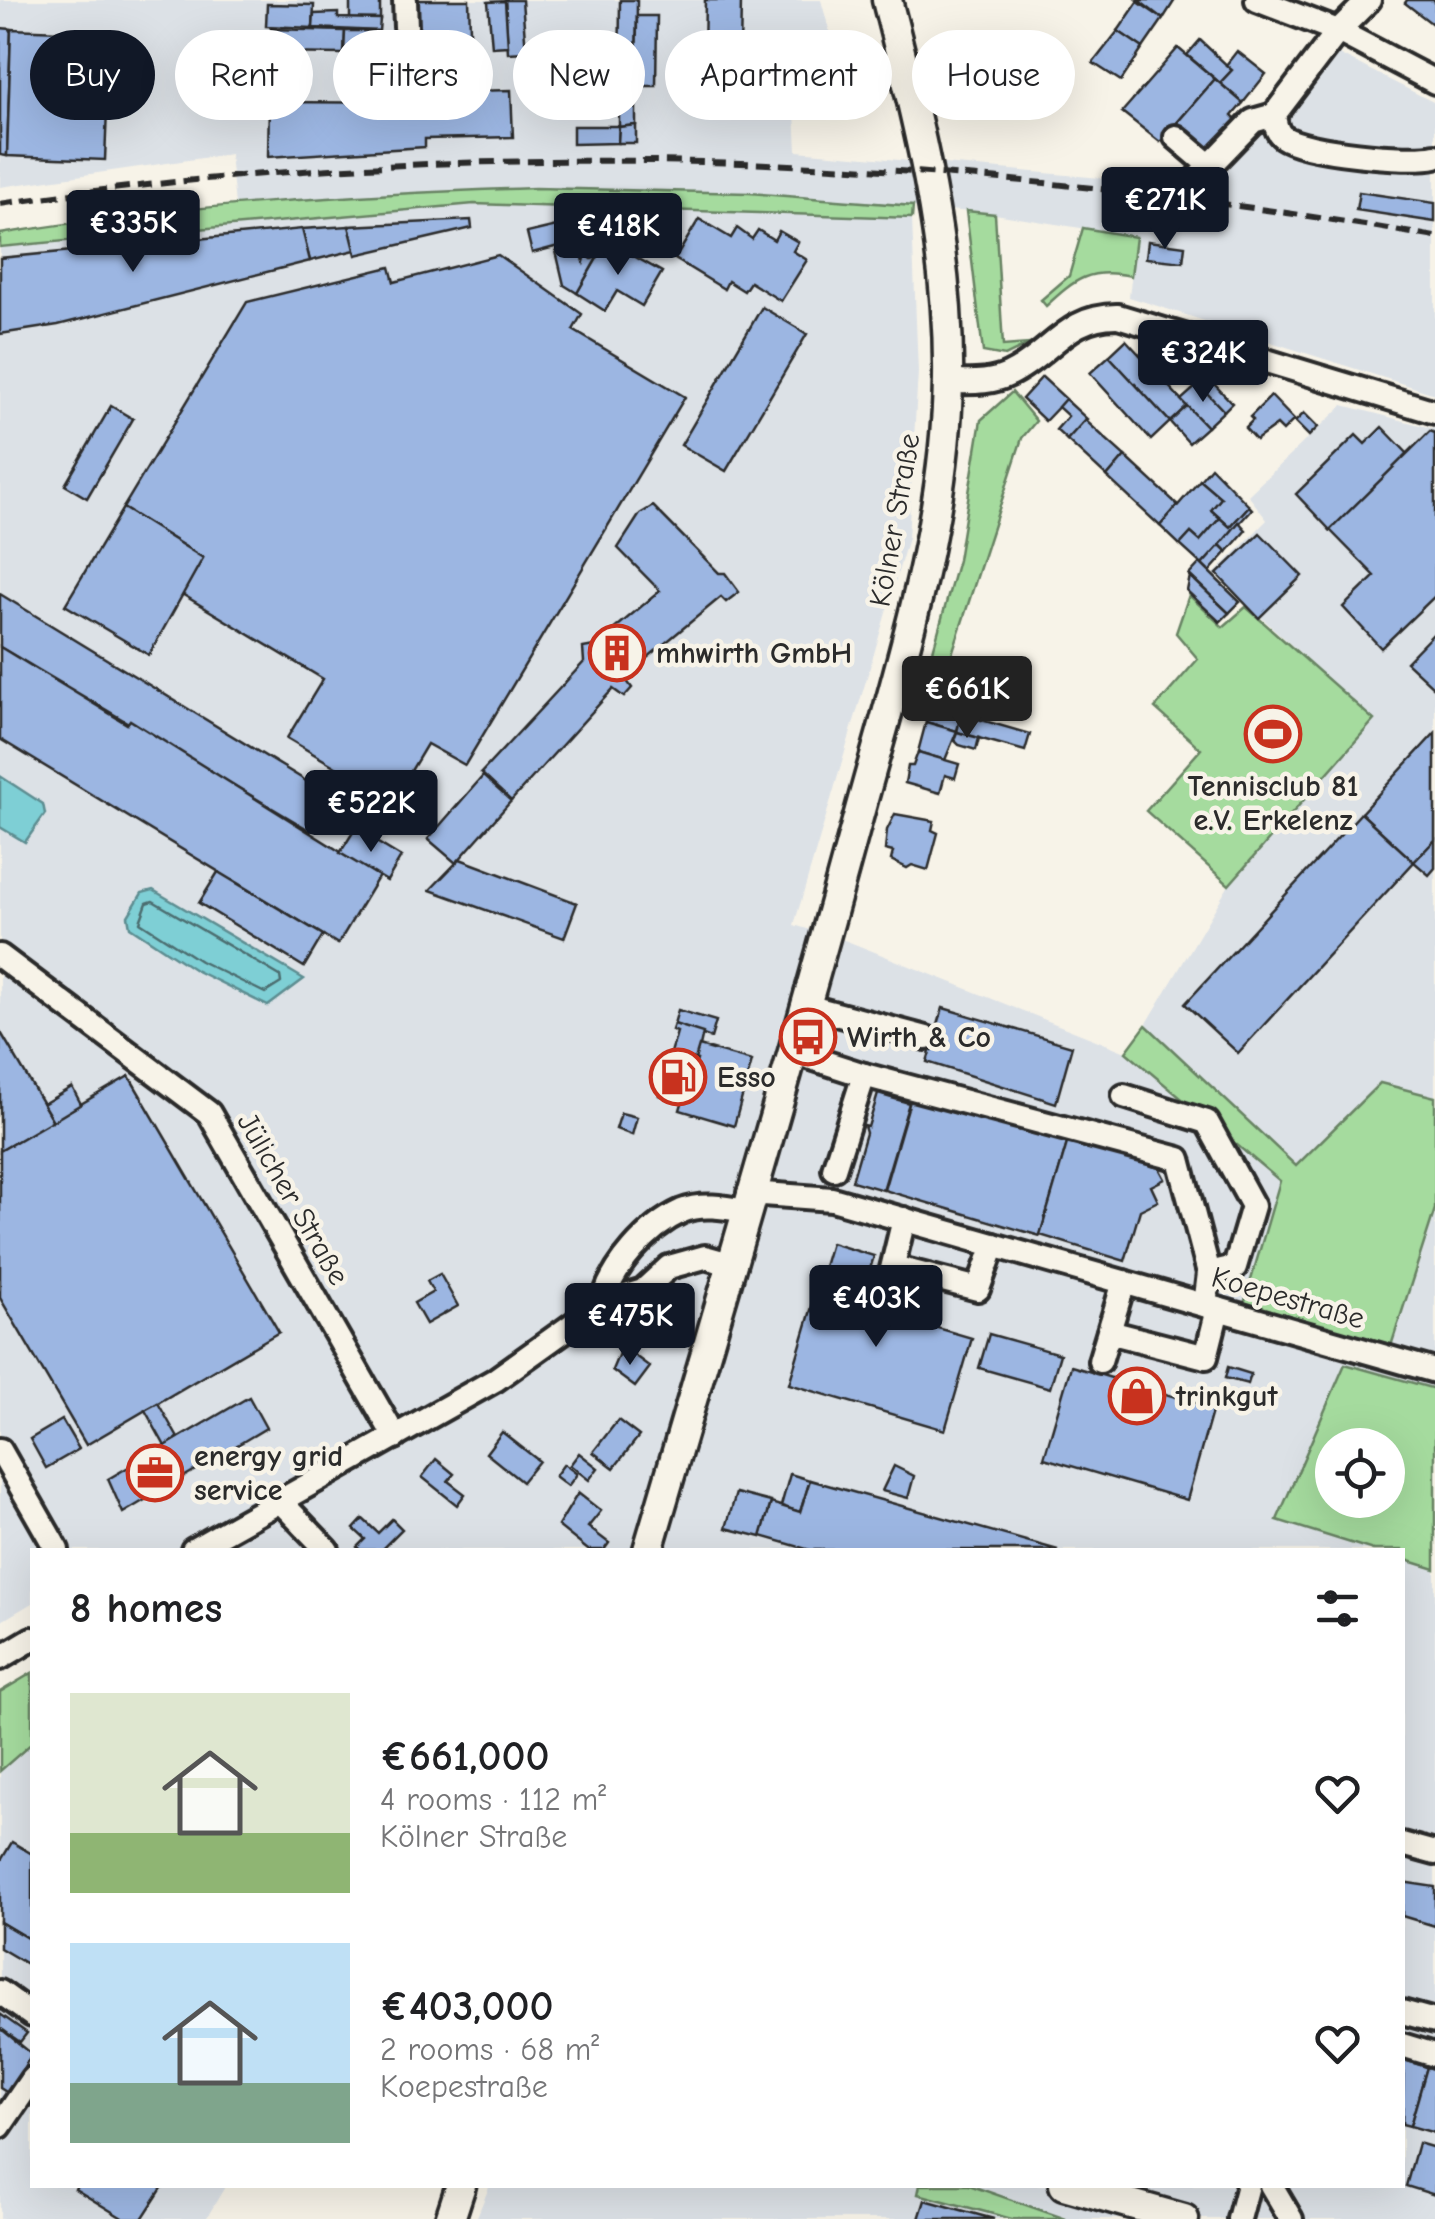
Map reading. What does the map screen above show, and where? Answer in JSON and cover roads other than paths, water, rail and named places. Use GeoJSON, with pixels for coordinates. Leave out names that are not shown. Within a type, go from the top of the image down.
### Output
{"type":"FeatureCollection","features":[{"type":"Feature","properties":{"kind":"main road","name":"Kölner Straße"},"geometry":{"type":"LineString","coordinates":[[649,1548],[806,1006],[926,562],[948,382],[943,261],[926,154],[887,0]]}},
{"type":"Feature","properties":{"kind":"main road"},"geometry":{"type":"LineString","coordinates":[[902,0],[912,44],[902,60]]}},
{"type":"Feature","properties":{"kind":"main road"},"geometry":{"type":"LineString","coordinates":[[450,2219],[460,2188]]}},
{"type":"Feature","properties":{"kind":"main road"},"geometry":{"type":"LineString","coordinates":[[1073,2188],[1150,2213],[1184,2219]]}},
{"type":"Feature","properties":{"kind":"street"},"geometry":{"type":"LineString","coordinates":[[405,0],[406,27]]}},
{"type":"Feature","properties":{"kind":"street"},"geometry":{"type":"LineString","coordinates":[[1258,0],[1338,31],[1435,82]]}},
{"type":"Feature","properties":{"kind":"street"},"geometry":{"type":"LineString","coordinates":[[1176,136],[1203,173],[1253,120],[1274,115],[1338,31],[1369,0]]}},
{"type":"Feature","properties":{"kind":"street"},"geometry":{"type":"LineString","coordinates":[[1274,115],[1283,137],[1310,146],[1435,156]]}},
{"type":"Feature","properties":{"kind":"street"},"geometry":{"type":"LineString","coordinates":[[948,382],[996,380],[1032,360],[1069,327],[1084,320],[1118,316],[1435,412]]}},
{"type":"Feature","properties":{"kind":"street","name":"Jülicher Straße"},"geometry":{"type":"LineString","coordinates":[[0,956],[210,1113],[394,1437]]}},
{"type":"Feature","properties":{"kind":"street"},"geometry":{"type":"LineString","coordinates":[[806,1006],[926,1038]]}},
{"type":"Feature","properties":{"kind":"street"},"geometry":{"type":"LineString","coordinates":[[793,1052],[864,1075],[1179,1159],[1209,1273],[1212,1307],[1206,1357],[1109,1332]]}},
{"type":"Feature","properties":{"kind":"street"},"geometry":{"type":"LineString","coordinates":[[834,1169],[864,1075]]}},
{"type":"Feature","properties":{"kind":"street"},"geometry":{"type":"LineString","coordinates":[[1124,1096],[1207,1122],[1252,1206],[1235,1267],[1209,1273]]}},
{"type":"Feature","properties":{"kind":"street","name":"Koepestraße"},"geometry":{"type":"LineString","coordinates":[[746,1202],[832,1198],[1435,1371]]}},
{"type":"Feature","properties":{"kind":"street"},"geometry":{"type":"LineString","coordinates":[[603,1303],[609,1276],[682,1211],[746,1202]]}},
{"type":"Feature","properties":{"kind":"street"},"geometry":{"type":"LineString","coordinates":[[884,1302],[904,1219]]}},
{"type":"Feature","properties":{"kind":"street"},"geometry":{"type":"LineString","coordinates":[[893,1268],[978,1289],[994,1245]]}},
{"type":"Feature","properties":{"kind":"street"},"geometry":{"type":"LineString","coordinates":[[196,1548],[495,1380],[603,1303],[643,1291],[668,1267],[690,1258],[706,1257],[730,1264]]}},
{"type":"Feature","properties":{"kind":"street"},"geometry":{"type":"LineString","coordinates":[[1100,1361],[1124,1282]]}},
{"type":"Feature","properties":{"kind":"street"},"geometry":{"type":"LineString","coordinates":[[0,1450],[56,1548]]}},
{"type":"Feature","properties":{"kind":"street"},"geometry":{"type":"LineString","coordinates":[[280,1502],[325,1548]]}},
{"type":"Feature","properties":{"kind":"street"},"geometry":{"type":"LineString","coordinates":[[0,1658],[30,1640]]}},
{"type":"Feature","properties":{"kind":"street"},"geometry":{"type":"LineString","coordinates":[[1405,1845],[1435,1853]]}},
{"type":"Feature","properties":{"kind":"street"},"geometry":{"type":"LineString","coordinates":[[0,1992],[30,2014]]}},
{"type":"Feature","properties":{"kind":"street"},"geometry":{"type":"LineString","coordinates":[[1405,2013],[1435,2021]]}},
{"type":"Feature","properties":{"kind":"street"},"geometry":{"type":"LineString","coordinates":[[1405,2046],[1435,2054]]}},
{"type":"Feature","properties":{"kind":"street"},"geometry":{"type":"LineString","coordinates":[[0,2126],[30,2081]]}},
{"type":"Feature","properties":{"kind":"street"},"geometry":{"type":"LineString","coordinates":[[1238,2219],[1247,2188]]}},
{"type":"Feature","properties":{"kind":"street"},"geometry":{"type":"LineString","coordinates":[[1272,2188],[1291,2219]]}},
{"type":"Feature","properties":{"kind":"water"},"geometry":{"type":"Polygon","coordinates":[[[0,776],[43,804],[45,814],[25,842],[0,827],[0,776]]]}},
{"type":"Feature","properties":{"kind":"water"},"geometry":{"type":"Polygon","coordinates":[[[153,890],[304,979],[268,1006],[195,970],[130,927],[128,916],[142,893],[153,890]]]}},
{"type":"Feature","properties":{"kind":"railway"},"geometry":{"type":"LineString","coordinates":[[0,204],[180,182],[359,167],[539,161],[719,162],[1077,186],[1435,237]]}},
{"type":"Feature","properties":{"kind":"place","name":"mhwirth GmbH"},"geometry":{"type":"Point","coordinates":[617,653]}},
{"type":"Feature","properties":{"kind":"place","name":"Tennisclub 81 e.V. Erkelenz"},"geometry":{"type":"Point","coordinates":[1273,734]}},
{"type":"Feature","properties":{"kind":"place","name":"Wirth & Co"},"geometry":{"type":"Point","coordinates":[808,1037]}},
{"type":"Feature","properties":{"kind":"place","name":"Esso"},"geometry":{"type":"Point","coordinates":[678,1077]}},
{"type":"Feature","properties":{"kind":"place","name":"trinkgut"},"geometry":{"type":"Point","coordinates":[1137,1396]}},
{"type":"Feature","properties":{"kind":"place","name":"energy grid service"},"geometry":{"type":"Point","coordinates":[155,1473]}}]}
